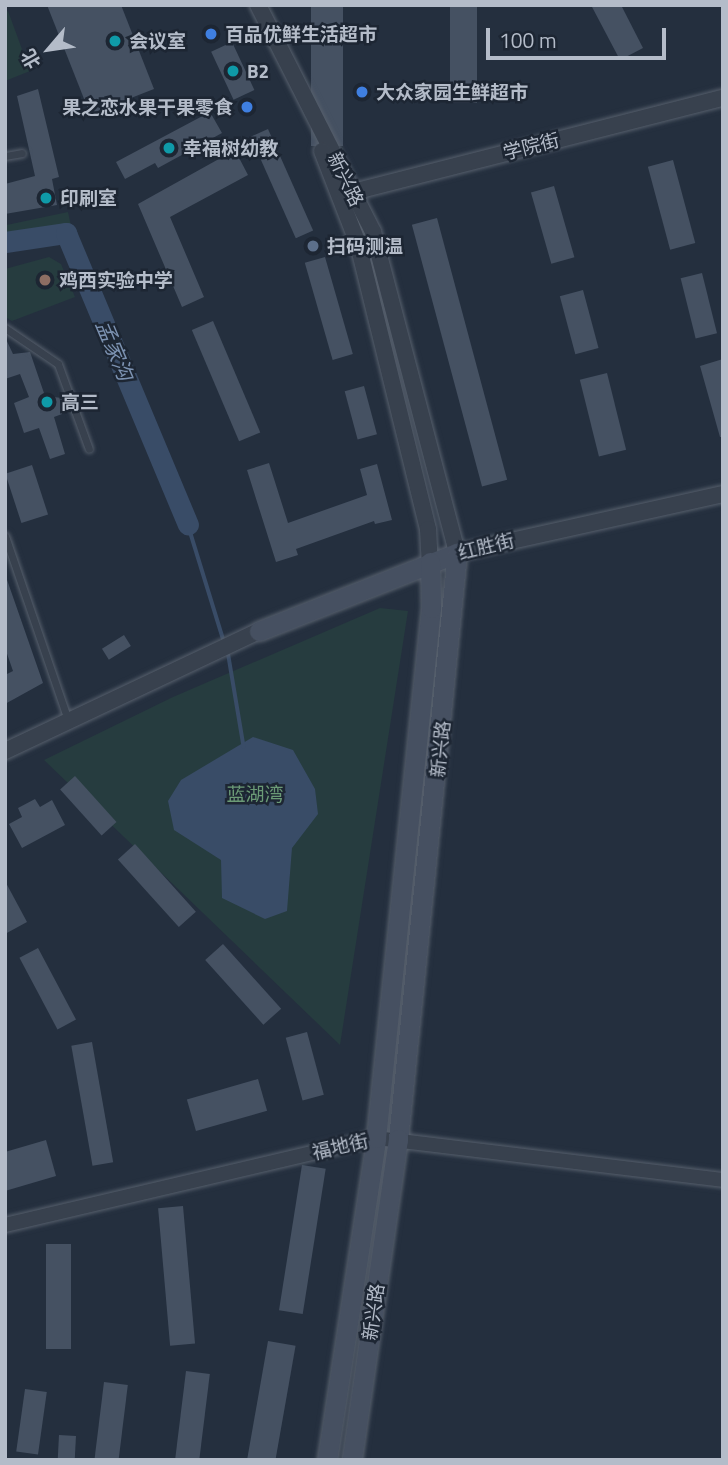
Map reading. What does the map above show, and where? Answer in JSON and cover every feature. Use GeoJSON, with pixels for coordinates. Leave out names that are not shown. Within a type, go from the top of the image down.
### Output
{"type":"FeatureCollection","features":[{"type":"Feature","properties":{"kind":"main road","name":"红胜街"},"geometry":{"type":"LineString","coordinates":[[259,631],[457,553]]}},
{"type":"Feature","properties":{"kind":"main road","name":"新兴路"},"geometry":{"type":"LineString","coordinates":[[352,1460],[398,1139],[457,553]]}},
{"type":"Feature","properties":{"kind":"main road","name":"新兴路"},"geometry":{"type":"LineString","coordinates":[[327,1460],[376,1138],[429,621],[430,562]]}},
{"type":"Feature","properties":{"kind":"street","name":"新兴路"},"geometry":{"type":"LineString","coordinates":[[258,5],[289,64],[346,194],[428,529],[430,562]]}},
{"type":"Feature","properties":{"kind":"street","name":"学院街"},"geometry":{"type":"LineString","coordinates":[[346,194],[723,98]]}},
{"type":"Feature","properties":{"kind":"street","name":"新兴路"},"geometry":{"type":"LineString","coordinates":[[346,194],[373,232],[457,553]]}},
{"type":"Feature","properties":{"kind":"street","name":"红胜街"},"geometry":{"type":"LineString","coordinates":[[457,553],[723,494]]}},
{"type":"Feature","properties":{"kind":"street"},"geometry":{"type":"LineString","coordinates":[[5,751],[259,631]]}},
{"type":"Feature","properties":{"kind":"street","name":"福地街"},"geometry":{"type":"LineString","coordinates":[[5,1225],[376,1138],[723,1180]]}},
{"type":"Feature","properties":{"kind":"lane"},"geometry":{"type":"LineString","coordinates":[[5,156],[22,153]]}},
{"type":"Feature","properties":{"kind":"lane"},"geometry":{"type":"LineString","coordinates":[[5,328],[58,364],[89,449]]}},
{"type":"Feature","properties":{"kind":"lane"},"geometry":{"type":"LineString","coordinates":[[5,536],[68,720]]}},
{"type":"Feature","properties":{"kind":"green space"},"geometry":{"type":"Polygon","coordinates":[[[8,11],[30,71],[5,81],[5,13],[8,11]]]}},
{"type":"Feature","properties":{"kind":"green space"},"geometry":{"type":"Polygon","coordinates":[[[68,212],[71,226],[8,239],[5,225],[68,212]]]}},
{"type":"Feature","properties":{"kind":"green space"},"geometry":{"type":"Polygon","coordinates":[[[49,257],[61,264],[75,297],[12,321],[5,317],[5,269],[49,257]]]}},
{"type":"Feature","properties":{"kind":"green space","name":"蓝湖湾"},"geometry":{"type":"Polygon","coordinates":[[[380,608],[408,611],[340,1045],[44,760],[173,697],[380,608]]]}},
{"type":"Feature","properties":{"kind":"water","name":"蓝湖湾"},"geometry":{"type":"Polygon","coordinates":[[[253,737],[293,750],[315,789],[318,814],[292,848],[287,911],[265,919],[222,898],[221,860],[174,830],[168,801],[181,780],[253,737]]]}},
{"type":"Feature","properties":{"kind":"building"},"geometry":{"type":"Polygon","coordinates":[[[47,5],[121,5],[154,89],[90,114],[47,5]]]}},
{"type":"Feature","properties":{"kind":"building"},"geometry":{"type":"Polygon","coordinates":[[[311,5],[343,5],[343,146],[311,146],[311,5]]]}},
{"type":"Feature","properties":{"kind":"building"},"geometry":{"type":"Polygon","coordinates":[[[450,5],[477,5],[477,103],[450,103],[450,5]]]}},
{"type":"Feature","properties":{"kind":"building"},"geometry":{"type":"Polygon","coordinates":[[[591,5],[621,5],[643,48],[620,60],[591,5]]]}},
{"type":"Feature","properties":{"kind":"building","name":"B2"},"geometry":{"type":"Polygon","coordinates":[[[232,42],[254,90],[234,100],[211,52],[232,42]]]}},
{"type":"Feature","properties":{"kind":"building"},"geometry":{"type":"Polygon","coordinates":[[[38,89],[59,177],[52,179],[57,205],[5,214],[5,184],[35,176],[17,96],[38,89]]]}},
{"type":"Feature","properties":{"kind":"building","name":"幸福树幼教"},"geometry":{"type":"Polygon","coordinates":[[[210,112],[222,133],[158,168],[155,163],[125,179],[116,162],[210,112]]]}},
{"type":"Feature","properties":{"kind":"building"},"geometry":{"type":"Polygon","coordinates":[[[268,129],[313,230],[296,238],[251,137],[268,129]]]}},
{"type":"Feature","properties":{"kind":"building"},"geometry":{"type":"Polygon","coordinates":[[[235,150],[248,175],[170,217],[204,297],[182,307],[138,204],[235,150]]]}},
{"type":"Feature","properties":{"kind":"building"},"geometry":{"type":"Polygon","coordinates":[[[673,160],[695,243],[670,250],[648,167],[673,160]]]}},
{"type":"Feature","properties":{"kind":"building"},"geometry":{"type":"Polygon","coordinates":[[[554,186],[574,257],[551,264],[531,193],[554,186]]]}},
{"type":"Feature","properties":{"kind":"building"},"geometry":{"type":"Polygon","coordinates":[[[437,218],[507,480],[482,486],[412,225],[437,218]]]}},
{"type":"Feature","properties":{"kind":"building"},"geometry":{"type":"Polygon","coordinates":[[[325,257],[353,354],[333,360],[305,263],[325,257]]]}},
{"type":"Feature","properties":{"kind":"building"},"geometry":{"type":"Polygon","coordinates":[[[702,273],[717,333],[696,338],[681,278],[702,273]]]}},
{"type":"Feature","properties":{"kind":"building"},"geometry":{"type":"Polygon","coordinates":[[[583,290],[599,348],[575,354],[560,296],[583,290]]]}},
{"type":"Feature","properties":{"kind":"building"},"geometry":{"type":"Polygon","coordinates":[[[213,321],[260,432],[239,441],[192,330],[213,321]]]}},
{"type":"Feature","properties":{"kind":"building","name":"高三"},"geometry":{"type":"Polygon","coordinates":[[[5,337],[13,354],[30,352],[45,396],[62,398],[62,414],[54,417],[65,454],[50,459],[39,428],[24,433],[14,403],[29,397],[20,374],[5,379],[5,337]]]}},
{"type":"Feature","properties":{"kind":"building"},"geometry":{"type":"Polygon","coordinates":[[[723,359],[723,437],[720,437],[700,366],[723,359]]]}},
{"type":"Feature","properties":{"kind":"building"},"geometry":{"type":"Polygon","coordinates":[[[607,373],[626,450],[599,456],[580,380],[607,373]]]}},
{"type":"Feature","properties":{"kind":"building"},"geometry":{"type":"Polygon","coordinates":[[[364,386],[377,434],[358,439],[345,391],[364,386]]]}},
{"type":"Feature","properties":{"kind":"building"},"geometry":{"type":"Polygon","coordinates":[[[269,463],[288,523],[367,495],[360,469],[377,464],[392,520],[375,524],[374,521],[296,549],[298,555],[276,562],[247,470],[269,463]]]}},
{"type":"Feature","properties":{"kind":"building"},"geometry":{"type":"Polygon","coordinates":[[[32,465],[48,514],[21,523],[5,474],[32,465]]]}},
{"type":"Feature","properties":{"kind":"building"},"geometry":{"type":"Polygon","coordinates":[[[5,574],[43,683],[5,704],[5,675],[13,671],[5,648],[5,574]]]}},
{"type":"Feature","properties":{"kind":"building"},"geometry":{"type":"Polygon","coordinates":[[[124,635],[131,646],[109,660],[102,649],[124,635]]]}},
{"type":"Feature","properties":{"kind":"building"},"geometry":{"type":"Polygon","coordinates":[[[75,776],[116,822],[102,835],[60,789],[75,776]]]}},
{"type":"Feature","properties":{"kind":"building"},"geometry":{"type":"Polygon","coordinates":[[[35,799],[40,807],[52,800],[65,825],[22,848],[9,824],[22,817],[18,808],[35,799]]]}},
{"type":"Feature","properties":{"kind":"building"},"geometry":{"type":"Polygon","coordinates":[[[135,844],[196,912],[179,927],[118,859],[135,844]]]}},
{"type":"Feature","properties":{"kind":"building"},"geometry":{"type":"Polygon","coordinates":[[[5,881],[27,922],[5,934],[5,881]]]}},
{"type":"Feature","properties":{"kind":"building"},"geometry":{"type":"Polygon","coordinates":[[[223,944],[281,1009],[263,1025],[205,960],[223,944]]]}},
{"type":"Feature","properties":{"kind":"building"},"geometry":{"type":"Polygon","coordinates":[[[38,948],[76,1020],[57,1029],[19,958],[38,948]]]}},
{"type":"Feature","properties":{"kind":"building"},"geometry":{"type":"Polygon","coordinates":[[[307,1032],[324,1095],[303,1100],[286,1038],[307,1032]]]}},
{"type":"Feature","properties":{"kind":"building"},"geometry":{"type":"Polygon","coordinates":[[[92,1042],[113,1162],[93,1166],[71,1046],[92,1042]]]}},
{"type":"Feature","properties":{"kind":"building"},"geometry":{"type":"Polygon","coordinates":[[[258,1079],[267,1111],[196,1131],[187,1099],[258,1079]]]}},
{"type":"Feature","properties":{"kind":"building"},"geometry":{"type":"Polygon","coordinates":[[[46,1140],[56,1176],[5,1191],[5,1152],[46,1140]]]}},
{"type":"Feature","properties":{"kind":"building"},"geometry":{"type":"Polygon","coordinates":[[[302,1165],[326,1169],[303,1314],[279,1310],[302,1165]]]}},
{"type":"Feature","properties":{"kind":"building"},"geometry":{"type":"Polygon","coordinates":[[[183,1206],[195,1343],[170,1346],[158,1208],[183,1206]]]}},
{"type":"Feature","properties":{"kind":"building"},"geometry":{"type":"Polygon","coordinates":[[[46,1244],[71,1244],[71,1349],[46,1349],[46,1244]]]}},
{"type":"Feature","properties":{"kind":"building"},"geometry":{"type":"Polygon","coordinates":[[[268,1341],[296,1346],[275,1460],[247,1460],[268,1341]]]}},
{"type":"Feature","properties":{"kind":"building"},"geometry":{"type":"Polygon","coordinates":[[[186,1371],[210,1374],[199,1460],[175,1460],[186,1371]]]}},
{"type":"Feature","properties":{"kind":"building"},"geometry":{"type":"Polygon","coordinates":[[[104,1382],[128,1385],[119,1460],[94,1460],[104,1382]]]}},
{"type":"Feature","properties":{"kind":"building"},"geometry":{"type":"Polygon","coordinates":[[[25,1389],[47,1392],[38,1454],[16,1451],[25,1389]]]}},
{"type":"Feature","properties":{"kind":"building"},"geometry":{"type":"Polygon","coordinates":[[[59,1435],[76,1436],[75,1460],[58,1460],[59,1435]]]}},
{"type":"Feature","properties":{"kind":"waterway","name":"孟家沟"},"geometry":{"type":"LineString","coordinates":[[5,242],[66,233],[188,524]]}},
{"type":"Feature","properties":{"kind":"waterway"},"geometry":{"type":"LineString","coordinates":[[188,524],[224,641]]}},
{"type":"Feature","properties":{"kind":"waterway"},"geometry":{"type":"LineString","coordinates":[[228,651],[244,747]]}},
{"type":"Feature","properties":{"kind":"place","name":"百品优鲜生活超市"},"geometry":{"type":"Point","coordinates":[211,34]}},
{"type":"Feature","properties":{"kind":"place","name":"会议室"},"geometry":{"type":"Point","coordinates":[115,41]}},
{"type":"Feature","properties":{"kind":"place","name":"B2"},"geometry":{"type":"Point","coordinates":[233,71]}},
{"type":"Feature","properties":{"kind":"place","name":"大众家园生鲜超市"},"geometry":{"type":"Point","coordinates":[362,92]}},
{"type":"Feature","properties":{"kind":"place","name":"果之恋水果干果零食"},"geometry":{"type":"Point","coordinates":[247,107]}},
{"type":"Feature","properties":{"kind":"place","name":"幸福树幼教"},"geometry":{"type":"Point","coordinates":[169,148]}},
{"type":"Feature","properties":{"kind":"place","name":"印刷室"},"geometry":{"type":"Point","coordinates":[46,198]}},
{"type":"Feature","properties":{"kind":"place","name":"扫码测温"},"geometry":{"type":"Point","coordinates":[313,246]}},
{"type":"Feature","properties":{"kind":"place","name":"鸡西实验中学"},"geometry":{"type":"Point","coordinates":[45,280]}},
{"type":"Feature","properties":{"kind":"place","name":"高三"},"geometry":{"type":"Point","coordinates":[47,402]}}]}
